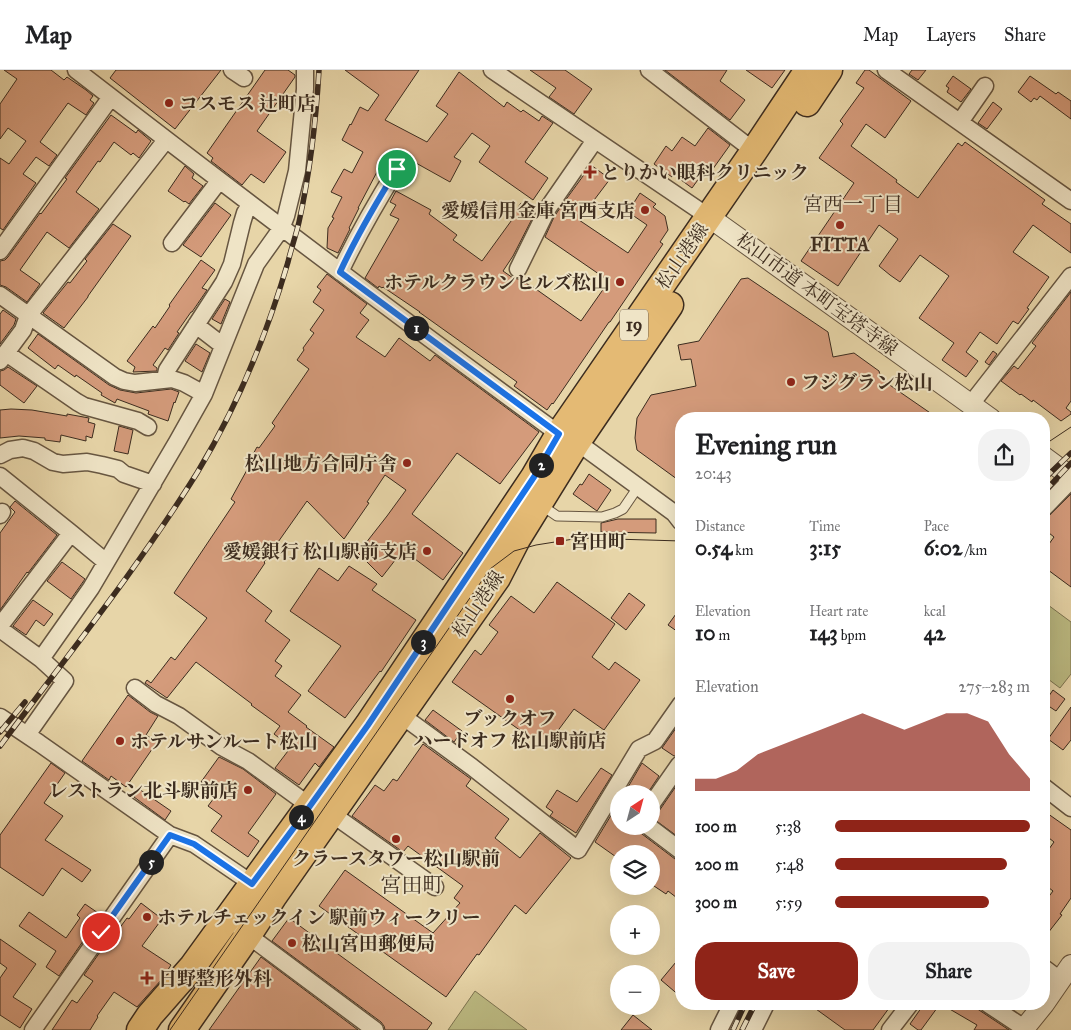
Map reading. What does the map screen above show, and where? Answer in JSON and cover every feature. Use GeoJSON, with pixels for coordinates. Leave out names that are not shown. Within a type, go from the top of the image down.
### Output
{"type":"FeatureCollection","features":[{"type":"Feature","properties":{"kind":"main road","name":"松山港線"},"geometry":{"type":"LineString","coordinates":[[716,222],[754,151],[808,70]]}},
{"type":"Feature","properties":{"kind":"main road","name":"松山港線"},"geometry":{"type":"LineString","coordinates":[[321,810],[368,725],[534,477],[568,438],[716,222],[829,70]]}},
{"type":"Feature","properties":{"kind":"main road","name":"松山港線"},"geometry":{"type":"LineString","coordinates":[[140,1030],[150,1015],[193,966],[226,920],[262,890],[321,810],[401,714],[497,578],[516,539],[539,504],[568,438]]}},
{"type":"Feature","properties":{"kind":"main road","name":"松山港線"},"geometry":{"type":"LineString","coordinates":[[182,1030],[248,935],[262,890]]}},
{"type":"Feature","properties":{"kind":"street"},"geometry":{"type":"LineString","coordinates":[[76,70],[281,229],[675,514]]}},
{"type":"Feature","properties":{"kind":"street"},"geometry":{"type":"LineString","coordinates":[[40,659],[91,588],[204,394],[256,264],[281,229],[297,171],[305,89],[305,70]]}},
{"type":"Feature","properties":{"kind":"street","name":"松山市道 本町宝塔寺線"},"geometry":{"type":"LineString","coordinates":[[492,70],[716,222],[982,412]]}},
{"type":"Feature","properties":{"kind":"street"},"geometry":{"type":"LineString","coordinates":[[649,70],[754,151]]}},
{"type":"Feature","properties":{"kind":"street"},"geometry":{"type":"LineString","coordinates":[[886,70],[1071,201]]}},
{"type":"Feature","properties":{"kind":"street"},"geometry":{"type":"LineString","coordinates":[[960,122],[985,86]]}},
{"type":"Feature","properties":{"kind":"street"},"geometry":{"type":"LineString","coordinates":[[0,251],[111,97]]}},
{"type":"Feature","properties":{"kind":"street"},"geometry":{"type":"LineString","coordinates":[[143,419],[84,406],[68,388],[3,357],[23,330],[28,316],[166,140]]}},
{"type":"Feature","properties":{"kind":"street"},"geometry":{"type":"LineString","coordinates":[[518,269],[548,208],[595,140]]}},
{"type":"Feature","properties":{"kind":"street"},"geometry":{"type":"LineString","coordinates":[[340,272],[354,241],[397,169]]}},
{"type":"Feature","properties":{"kind":"street"},"geometry":{"type":"LineString","coordinates":[[172,243],[219,181]]}},
{"type":"Feature","properties":{"kind":"street"},"geometry":{"type":"LineString","coordinates":[[165,379],[166,370],[224,282],[232,264],[245,213],[250,204]]}},
{"type":"Feature","properties":{"kind":"street"},"geometry":{"type":"LineString","coordinates":[[971,404],[1071,276]]}},
{"type":"Feature","properties":{"kind":"street"},"geometry":{"type":"LineString","coordinates":[[0,295],[115,377],[135,383],[172,379],[204,394]]}},
{"type":"Feature","properties":{"kind":"street"},"geometry":{"type":"LineString","coordinates":[[196,325],[218,342]]}},
{"type":"Feature","properties":{"kind":"street"},"geometry":{"type":"LineString","coordinates":[[0,455],[10,450],[23,448],[34,451],[53,462],[63,464],[87,462],[102,465],[118,469],[124,474],[153,484]]}},
{"type":"Feature","properties":{"kind":"street"},"geometry":{"type":"LineString","coordinates":[[1050,462],[1071,478],[1050,501]]}},
{"type":"Feature","properties":{"kind":"street"},"geometry":{"type":"LineString","coordinates":[[0,476],[106,562]]}},
{"type":"Feature","properties":{"kind":"street"},"geometry":{"type":"LineString","coordinates":[[28,735],[65,680],[0,628],[71,533]]}},
{"type":"Feature","properties":{"kind":"street"},"geometry":{"type":"LineString","coordinates":[[135,688],[156,704],[179,716],[222,747],[248,761],[435,888]]}},
{"type":"Feature","properties":{"kind":"street"},"geometry":{"type":"LineString","coordinates":[[622,785],[639,749],[655,741],[675,713]]}},
{"type":"Feature","properties":{"kind":"street"},"geometry":{"type":"LineString","coordinates":[[401,714],[578,850],[610,807]]}},
{"type":"Feature","properties":{"kind":"street"},"geometry":{"type":"LineString","coordinates":[[0,717],[170,835],[194,844],[262,890]]}},
{"type":"Feature","properties":{"kind":"street"},"geometry":{"type":"LineString","coordinates":[[660,791],[675,771]]}},
{"type":"Feature","properties":{"kind":"street"},"geometry":{"type":"LineString","coordinates":[[1050,792],[1071,808]]}},
{"type":"Feature","properties":{"kind":"street"},"geometry":{"type":"LineString","coordinates":[[33,1030],[170,835]]}},
{"type":"Feature","properties":{"kind":"street"},"geometry":{"type":"LineString","coordinates":[[660,835],[675,846]]}},
{"type":"Feature","properties":{"kind":"street"},"geometry":{"type":"LineString","coordinates":[[226,920],[375,1030]]}},
{"type":"Feature","properties":{"kind":"street"},"geometry":{"type":"LineString","coordinates":[[1050,969],[1066,972],[1050,995]]}},
{"type":"Feature","properties":{"kind":"street"},"geometry":{"type":"LineString","coordinates":[[720,1030],[729,1010]]}},
{"type":"Feature","properties":{"kind":"street"},"geometry":{"type":"LineString","coordinates":[[752,1030],[763,1010]]}},
{"type":"Feature","properties":{"kind":"street"},"geometry":{"type":"LineString","coordinates":[[890,1030],[905,1010]]}},
{"type":"Feature","properties":{"kind":"street"},"geometry":{"type":"LineString","coordinates":[[997,1010],[1025,1029],[1039,1010]]}},
{"type":"Feature","properties":{"kind":"lane"},"geometry":{"type":"LineString","coordinates":[[539,504],[556,516],[602,517],[623,509],[638,487]]}},
{"type":"Feature","properties":{"kind":"shaded area"},"geometry":{"type":"Polygon","coordinates":[[[1050,606],[1071,622],[1071,674],[1060,688],[1050,680],[1050,606]]]}},
{"type":"Feature","properties":{"kind":"shaded area"},"geometry":{"type":"Polygon","coordinates":[[[475,991],[527,1030],[448,1030],[475,991]]]}},
{"type":"Feature","properties":{"kind":"building"},"geometry":{"type":"Polygon","coordinates":[[[4,70],[51,70],[64,80],[67,77],[86,90],[93,96],[90,100],[94,103],[86,115],[68,103],[40,142],[57,155],[49,166],[36,157],[23,174],[36,183],[3,230],[0,228],[0,158],[9,164],[26,141],[8,128],[0,139],[0,104],[17,79],[4,70]]]}},
{"type":"Feature","properties":{"kind":"building","name":"コスモス 辻町店"},"geometry":{"type":"Polygon","coordinates":[[[116,70],[221,70],[175,129],[110,78],[116,70]]]}},
{"type":"Feature","properties":{"kind":"building"},"geometry":{"type":"Polygon","coordinates":[[[265,70],[288,70],[295,75],[257,131],[286,152],[264,183],[251,174],[242,185],[211,161],[213,158],[207,153],[265,70]]]}},
{"type":"Feature","properties":{"kind":"building"},"geometry":{"type":"Polygon","coordinates":[[[345,70],[419,70],[385,120],[427,142],[448,114],[436,106],[459,72],[504,107],[507,102],[539,121],[542,116],[553,123],[525,162],[548,178],[533,200],[479,162],[490,146],[472,133],[454,157],[461,161],[450,182],[398,153],[383,173],[378,170],[358,208],[338,253],[327,248],[328,228],[342,197],[331,192],[344,169],[352,173],[363,152],[342,140],[360,107],[368,111],[379,95],[345,70]]]}},
{"type":"Feature","properties":{"kind":"building"},"geometry":{"type":"Polygon","coordinates":[[[530,70],[565,70],[592,89],[574,114],[549,97],[556,88],[530,70]]]}},
{"type":"Feature","properties":{"kind":"building"},"geometry":{"type":"Polygon","coordinates":[[[665,70],[727,70],[720,81],[745,100],[730,120],[665,70]]]}},
{"type":"Feature","properties":{"kind":"building"},"geometry":{"type":"Polygon","coordinates":[[[746,70],[785,70],[772,88],[746,70]]]}},
{"type":"Feature","properties":{"kind":"building"},"geometry":{"type":"Polygon","coordinates":[[[865,70],[869,70],[911,101],[885,138],[866,124],[851,146],[897,180],[896,182],[918,198],[958,143],[962,146],[965,142],[1045,200],[1042,204],[1071,224],[1071,253],[1033,225],[1013,252],[1049,277],[1018,324],[1013,321],[997,344],[980,332],[966,352],[978,361],[966,377],[942,360],[954,343],[919,318],[949,276],[920,255],[900,282],[890,275],[879,266],[898,239],[879,225],[838,286],[801,261],[854,183],[819,158],[843,124],[840,121],[864,88],[856,83],[865,70]]]}},
{"type":"Feature","properties":{"kind":"building"},"geometry":{"type":"Polygon","coordinates":[[[912,70],[926,70],[918,80],[909,74],[912,70]]]}},
{"type":"Feature","properties":{"kind":"building"},"geometry":{"type":"Polygon","coordinates":[[[953,76],[971,89],[961,102],[947,92],[949,88],[946,86],[953,76]]]}},
{"type":"Feature","properties":{"kind":"building"},"geometry":{"type":"Polygon","coordinates":[[[1030,76],[1056,94],[1058,92],[1071,101],[1071,119],[1040,96],[1037,100],[1034,98],[1031,102],[1018,92],[1030,76]]]}},
{"type":"Feature","properties":{"kind":"building"},"geometry":{"type":"Polygon","coordinates":[[[993,102],[1002,109],[987,129],[978,123],[993,102]]]}},
{"type":"Feature","properties":{"kind":"building"},"geometry":{"type":"Polygon","coordinates":[[[111,115],[136,133],[138,130],[151,141],[139,158],[133,153],[131,155],[114,142],[100,162],[98,161],[76,192],[99,209],[69,248],[47,232],[20,270],[40,284],[27,302],[6,287],[0,285],[0,261],[8,257],[41,214],[111,115]]]}},
{"type":"Feature","properties":{"kind":"building"},"geometry":{"type":"Polygon","coordinates":[[[708,128],[730,145],[710,173],[705,170],[692,188],[673,174],[672,177],[654,164],[666,146],[672,151],[682,137],[695,146],[708,128]]]}},
{"type":"Feature","properties":{"kind":"building"},"geometry":{"type":"Polygon","coordinates":[[[591,165],[610,179],[579,220],[628,253],[647,225],[628,212],[640,193],[656,204],[653,207],[665,216],[668,230],[660,242],[663,244],[547,410],[514,386],[517,382],[420,312],[383,287],[379,286],[378,288],[365,278],[399,219],[390,215],[396,205],[390,202],[396,191],[431,210],[429,214],[457,235],[453,240],[482,261],[514,217],[512,216],[521,203],[535,213],[513,256],[503,271],[533,287],[581,321],[609,281],[545,237],[554,217],[591,165]]]}},
{"type":"Feature","properties":{"kind":"building"},"geometry":{"type":"Polygon","coordinates":[[[185,166],[194,174],[192,178],[203,186],[189,204],[168,191],[185,166]]]}},
{"type":"Feature","properties":{"kind":"building"},"geometry":{"type":"Polygon","coordinates":[[[215,203],[231,215],[201,257],[183,245],[215,203]]]}},
{"type":"Feature","properties":{"kind":"building"},"geometry":{"type":"Polygon","coordinates":[[[113,224],[131,236],[64,328],[43,313],[68,282],[70,283],[87,261],[85,259],[113,224]]]}},
{"type":"Feature","properties":{"kind":"building"},"geometry":{"type":"Polygon","coordinates":[[[201,260],[215,270],[202,288],[207,290],[177,332],[179,333],[168,350],[165,348],[153,365],[157,368],[157,371],[133,372],[135,367],[127,361],[153,326],[155,328],[201,260]]]}},
{"type":"Feature","properties":{"kind":"building"},"geometry":{"type":"Polygon","coordinates":[[[327,274],[367,304],[360,313],[369,320],[356,337],[385,357],[399,338],[430,361],[435,355],[539,432],[500,484],[457,453],[412,514],[463,553],[443,580],[403,550],[382,577],[358,553],[406,490],[385,475],[367,502],[369,503],[344,539],[307,501],[264,562],[246,591],[272,611],[265,621],[290,640],[275,661],[282,666],[275,676],[301,695],[288,712],[334,747],[319,767],[315,763],[299,785],[275,768],[291,747],[274,734],[280,726],[196,662],[167,698],[145,683],[147,680],[151,683],[171,657],[175,660],[207,618],[174,593],[235,502],[231,499],[253,459],[251,458],[257,447],[259,448],[275,426],[272,423],[309,369],[297,360],[314,333],[310,330],[324,310],[313,302],[321,290],[317,287],[327,274]]]}},
{"type":"Feature","properties":{"kind":"building","name":"フジグラン松山"},"geometry":{"type":"Polygon","coordinates":[[[748,278],[828,332],[833,357],[854,353],[879,371],[881,379],[929,412],[675,412],[675,478],[637,450],[635,438],[637,418],[651,395],[696,386],[691,359],[681,360],[678,345],[699,341],[741,279],[748,278]]]}},
{"type":"Feature","properties":{"kind":"building"},"geometry":{"type":"Polygon","coordinates":[[[1071,292],[1071,401],[1066,408],[1071,414],[1061,421],[1033,400],[1032,402],[1020,395],[1001,381],[1014,366],[1018,369],[1036,346],[1032,343],[1071,292]]]}},
{"type":"Feature","properties":{"kind":"building"},"geometry":{"type":"Polygon","coordinates":[[[225,299],[230,302],[221,324],[212,319],[225,299]]]}},
{"type":"Feature","properties":{"kind":"building"},"geometry":{"type":"Polygon","coordinates":[[[3,310],[16,319],[14,325],[0,344],[0,314],[3,310]]]}},
{"type":"Feature","properties":{"kind":"building"},"geometry":{"type":"Polygon","coordinates":[[[38,334],[109,385],[120,390],[136,393],[171,389],[179,392],[168,421],[148,414],[149,411],[117,399],[115,403],[101,395],[102,393],[76,375],[75,377],[58,365],[55,369],[28,348],[38,334]]]}},
{"type":"Feature","properties":{"kind":"building"},"geometry":{"type":"Polygon","coordinates":[[[196,344],[210,353],[202,372],[185,361],[196,344]]]}},
{"type":"Feature","properties":{"kind":"building"},"geometry":{"type":"Polygon","coordinates":[[[993,351],[997,354],[989,365],[985,362],[993,351]]]}},
{"type":"Feature","properties":{"kind":"building"},"geometry":{"type":"Polygon","coordinates":[[[8,367],[37,386],[24,403],[0,385],[0,371],[8,367]]]}},
{"type":"Feature","properties":{"kind":"building"},"geometry":{"type":"Polygon","coordinates":[[[11,409],[89,418],[88,422],[95,424],[92,438],[86,436],[86,441],[61,435],[60,442],[45,440],[45,438],[19,436],[0,438],[0,410],[11,409]]]}},
{"type":"Feature","properties":{"kind":"building"},"geometry":{"type":"Polygon","coordinates":[[[119,426],[133,430],[128,454],[114,451],[119,426]]]}},
{"type":"Feature","properties":{"kind":"building"},"geometry":{"type":"Polygon","coordinates":[[[589,474],[611,490],[597,511],[573,494],[589,474]]]}},
{"type":"Feature","properties":{"kind":"building"},"geometry":{"type":"Polygon","coordinates":[[[1071,494],[1071,587],[1050,571],[1050,543],[1054,537],[1050,534],[1050,515],[1071,494]]]}},
{"type":"Feature","properties":{"kind":"building"},"geometry":{"type":"Polygon","coordinates":[[[15,501],[57,535],[0,610],[0,533],[15,512],[10,507],[15,501]]]}},
{"type":"Feature","properties":{"kind":"building"},"geometry":{"type":"Polygon","coordinates":[[[618,519],[656,519],[656,533],[601,532],[601,523],[618,519]]]}},
{"type":"Feature","properties":{"kind":"building"},"geometry":{"type":"Polygon","coordinates":[[[62,562],[85,579],[71,599],[47,581],[62,562]]]}},
{"type":"Feature","properties":{"kind":"building"},"geometry":{"type":"Polygon","coordinates":[[[349,566],[377,584],[372,590],[416,620],[381,672],[345,718],[308,691],[341,646],[290,611],[319,568],[338,581],[349,566]]]}},
{"type":"Feature","properties":{"kind":"building"},"geometry":{"type":"Polygon","coordinates":[[[557,582],[615,624],[592,657],[609,670],[615,662],[640,680],[604,730],[574,709],[545,748],[452,682],[475,650],[481,655],[498,632],[489,625],[511,596],[534,613],[557,582]]]}},
{"type":"Feature","properties":{"kind":"building"},"geometry":{"type":"Polygon","coordinates":[[[629,593],[645,605],[626,630],[611,618],[629,593]]]}},
{"type":"Feature","properties":{"kind":"building"},"geometry":{"type":"Polygon","coordinates":[[[33,600],[53,614],[44,626],[36,620],[26,635],[13,626],[33,600]]]}},
{"type":"Feature","properties":{"kind":"building"},"geometry":{"type":"Polygon","coordinates":[[[675,615],[675,630],[668,625],[675,615]]]}},
{"type":"Feature","properties":{"kind":"building"},"geometry":{"type":"Polygon","coordinates":[[[1053,690],[1065,699],[1056,711],[1050,707],[1050,694],[1053,690]]]}},
{"type":"Feature","properties":{"kind":"building"},"geometry":{"type":"Polygon","coordinates":[[[128,695],[158,716],[146,735],[157,742],[126,787],[111,776],[109,780],[82,761],[128,695]]]}},
{"type":"Feature","properties":{"kind":"building"},"geometry":{"type":"Polygon","coordinates":[[[1071,707],[1071,740],[1063,750],[1050,740],[1050,736],[1071,707]]]}},
{"type":"Feature","properties":{"kind":"building"},"geometry":{"type":"Polygon","coordinates":[[[433,710],[462,731],[454,742],[425,720],[433,710]]]}},
{"type":"Feature","properties":{"kind":"building"},"geometry":{"type":"Polygon","coordinates":[[[675,730],[675,756],[662,748],[675,730]]]}},
{"type":"Feature","properties":{"kind":"building"},"geometry":{"type":"Polygon","coordinates":[[[423,744],[471,779],[466,786],[509,819],[495,838],[520,858],[540,833],[571,858],[526,914],[515,905],[446,997],[319,906],[345,870],[433,933],[460,903],[454,898],[463,886],[408,846],[403,852],[352,816],[375,785],[384,791],[393,779],[397,781],[423,744]]]}},
{"type":"Feature","properties":{"kind":"building"},"geometry":{"type":"Polygon","coordinates":[[[219,757],[243,769],[276,794],[248,833],[259,841],[248,857],[211,831],[222,816],[208,806],[217,794],[201,782],[219,757]]]}},
{"type":"Feature","properties":{"kind":"building"},"geometry":{"type":"Polygon","coordinates":[[[51,763],[65,773],[44,803],[63,816],[45,840],[91,870],[82,882],[62,868],[43,896],[0,867],[0,835],[51,763]]]}},
{"type":"Feature","properties":{"kind":"building"},"geometry":{"type":"Polygon","coordinates":[[[642,763],[659,776],[653,785],[629,785],[642,763]]]}},
{"type":"Feature","properties":{"kind":"building"},"geometry":{"type":"Polygon","coordinates":[[[601,768],[612,775],[576,833],[550,816],[553,812],[546,807],[557,790],[577,802],[601,768]]]}},
{"type":"Feature","properties":{"kind":"building"},"geometry":{"type":"Polygon","coordinates":[[[675,788],[675,835],[660,824],[660,810],[675,788]]]}},
{"type":"Feature","properties":{"kind":"building"},"geometry":{"type":"Polygon","coordinates":[[[139,789],[171,811],[165,820],[134,797],[139,789]]]}},
{"type":"Feature","properties":{"kind":"building"},"geometry":{"type":"Polygon","coordinates":[[[1050,815],[1071,830],[1071,898],[1060,914],[1062,915],[1050,930],[1050,895],[1053,891],[1050,889],[1050,848],[1054,842],[1050,839],[1050,815]]]}},
{"type":"Feature","properties":{"kind":"building"},"geometry":{"type":"Polygon","coordinates":[[[610,817],[610,835],[643,835],[657,845],[610,845],[610,853],[595,842],[610,817]]]}},
{"type":"Feature","properties":{"kind":"building"},"geometry":{"type":"Polygon","coordinates":[[[660,848],[675,859],[675,896],[668,891],[666,894],[660,890],[660,848]]]}},
{"type":"Feature","properties":{"kind":"building"},"geometry":{"type":"Polygon","coordinates":[[[141,903],[162,919],[142,946],[171,965],[162,979],[137,1007],[114,992],[97,1016],[90,1030],[52,1030],[72,1000],[77,1003],[93,981],[84,975],[100,952],[141,903]]]}},
{"type":"Feature","properties":{"kind":"building"},"geometry":{"type":"Polygon","coordinates":[[[85,904],[101,915],[59,976],[46,967],[56,951],[19,926],[29,912],[66,938],[80,918],[77,915],[85,904]]]}},
{"type":"Feature","properties":{"kind":"building"},"geometry":{"type":"Polygon","coordinates":[[[289,918],[432,1023],[427,1030],[385,1030],[381,1022],[272,941],[289,918]]]}},
{"type":"Feature","properties":{"kind":"building"},"geometry":{"type":"Polygon","coordinates":[[[0,939],[36,964],[13,997],[32,1009],[20,1028],[0,1015],[0,978],[7,968],[0,963],[0,939]]]}},
{"type":"Feature","properties":{"kind":"building"},"geometry":{"type":"Polygon","coordinates":[[[261,957],[358,1030],[209,1030],[261,957]]]}},
{"type":"Feature","properties":{"kind":"building"},"geometry":{"type":"Polygon","coordinates":[[[675,963],[675,992],[661,980],[675,963]]]}},
{"type":"Feature","properties":{"kind":"building"},"geometry":{"type":"Polygon","coordinates":[[[817,1010],[888,1010],[873,1030],[845,1030],[817,1010]]]}},
{"type":"Feature","properties":{"kind":"building"},"geometry":{"type":"Polygon","coordinates":[[[920,1010],[936,1010],[921,1030],[910,1024],[920,1010]]]}},
{"type":"Feature","properties":{"kind":"building"},"geometry":{"type":"Polygon","coordinates":[[[951,1010],[979,1010],[1009,1030],[974,1030],[977,1025],[951,1010]]]}},
{"type":"Feature","properties":{"kind":"building"},"geometry":{"type":"Polygon","coordinates":[[[633,1015],[652,1030],[621,1030],[633,1015]]]}},
{"type":"Feature","properties":{"kind":"tram line"},"geometry":{"type":"LineString","coordinates":[[1050,441],[1071,427]]}},
{"type":"Feature","properties":{"kind":"tram line"},"geometry":{"type":"LineString","coordinates":[[170,1030],[490,569],[514,551],[536,545],[580,538],[675,541]]}},
{"type":"Feature","properties":{"kind":"railway"},"geometry":{"type":"LineString","coordinates":[[0,746],[151,543],[197,473],[225,423],[260,344],[280,289],[298,227],[312,146],[319,70]]}},
{"type":"Feature","properties":{"kind":"railway"},"geometry":{"type":"LineString","coordinates":[[1050,473],[1071,453]]}},
{"type":"Feature","properties":{"kind":"railway"},"geometry":{"type":"LineString","coordinates":[[1050,486],[1071,463]]}},
{"type":"Feature","properties":{"kind":"railway"},"geometry":{"type":"LineString","coordinates":[[0,732],[25,702]]}},
{"type":"Feature","properties":{"kind":"railway"},"geometry":{"type":"LineString","coordinates":[[733,1030],[742,1010]]}},
{"type":"Feature","properties":{"kind":"railway"},"geometry":{"type":"LineString","coordinates":[[742,1030],[752,1010]]}},
{"type":"Feature","properties":{"kind":"place","name":"コスモス 辻町店"},"geometry":{"type":"Point","coordinates":[169,103]}},
{"type":"Feature","properties":{"kind":"place","name":"とりかい眼科クリニック"},"geometry":{"type":"Point","coordinates":[590,172]}},
{"type":"Feature","properties":{"kind":"place","name":"愛媛信用金庫 宮西支店"},"geometry":{"type":"Point","coordinates":[645,210]}},
{"type":"Feature","properties":{"kind":"place","name":"FITTA"},"geometry":{"type":"Point","coordinates":[840,225]}},
{"type":"Feature","properties":{"kind":"place","name":"ホテルクラウンヒルズ松山"},"geometry":{"type":"Point","coordinates":[620,282]}},
{"type":"Feature","properties":{"kind":"place","name":"フジグラン松山"},"geometry":{"type":"Point","coordinates":[791,382]}},
{"type":"Feature","properties":{"kind":"place","name":"松山地方合同庁舎"},"geometry":{"type":"Point","coordinates":[407,463]}},
{"type":"Feature","properties":{"kind":"place","name":"宮田町"},"geometry":{"type":"Point","coordinates":[560,541]}},
{"type":"Feature","properties":{"kind":"place","name":"愛媛銀行 松山駅前支店"},"geometry":{"type":"Point","coordinates":[427,551]}},
{"type":"Feature","properties":{"kind":"place","name":"ブックオフ ハードオフ 松山駅前店"},"geometry":{"type":"Point","coordinates":[510,699]}},
{"type":"Feature","properties":{"kind":"place","name":"ホテルサンルート松山"},"geometry":{"type":"Point","coordinates":[120,741]}},
{"type":"Feature","properties":{"kind":"place","name":"レストラン北斗駅前店"},"geometry":{"type":"Point","coordinates":[248,790]}},
{"type":"Feature","properties":{"kind":"place","name":"クラースタワー松山駅前"},"geometry":{"type":"Point","coordinates":[396,839]}},
{"type":"Feature","properties":{"kind":"place","name":"ホテルチェックイン 駅前ウィークリー"},"geometry":{"type":"Point","coordinates":[147,917]}},
{"type":"Feature","properties":{"kind":"place","name":"松山宮田郵便局"},"geometry":{"type":"Point","coordinates":[292,943]}},
{"type":"Feature","properties":{"kind":"place","name":"日野整形外科"},"geometry":{"type":"Point","coordinates":[147,978]}},
{"type":"Feature","properties":{"kind":"district","name":"宮西一丁目"},"geometry":{"type":"Point","coordinates":[853,204]}},
{"type":"Feature","properties":{"kind":"district","name":"宮田町"},"geometry":{"type":"Point","coordinates":[412,885]}},
{"type":"Feature","properties":{"kind":"route"},"geometry":{"type":"LineString","coordinates":[[101,932],[170,835],[194,844],[252,884],[368,725],[534,477],[559,434],[340,272],[354,241],[397,169]]}}]}
